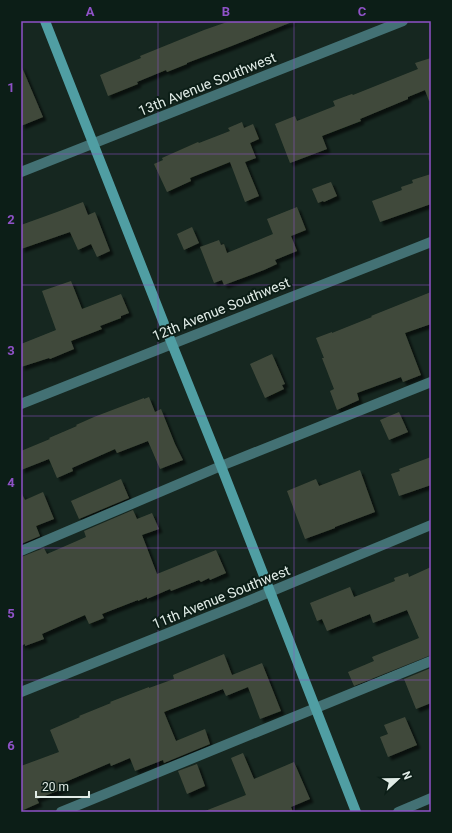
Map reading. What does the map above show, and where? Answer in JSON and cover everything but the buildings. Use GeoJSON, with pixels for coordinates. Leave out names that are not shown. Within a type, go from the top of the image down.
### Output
{"type":"FeatureCollection","features":[{"type":"Feature","properties":{"kind":"street"},"geometry":{"type":"LineString","coordinates":[[45,21],[356,812]]}},
{"type":"Feature","properties":{"kind":"street","name":"13th Avenue Southwest"},"geometry":{"type":"LineString","coordinates":[[21,172],[403,21]]}},
{"type":"Feature","properties":{"kind":"street","name":"12th Avenue Southwest"},"geometry":{"type":"LineString","coordinates":[[21,404],[431,242]]}},
{"type":"Feature","properties":{"kind":"street"},"geometry":{"type":"LineString","coordinates":[[21,551],[221,466],[431,382]]}},
{"type":"Feature","properties":{"kind":"street","name":"11th Avenue Southwest"},"geometry":{"type":"LineString","coordinates":[[21,692],[270,592],[431,525]]}},
{"type":"Feature","properties":{"kind":"street"},"geometry":{"type":"LineString","coordinates":[[62,812],[431,661]]}},
{"type":"Feature","properties":{"kind":"street"},"geometry":{"type":"LineString","coordinates":[[398,812],[431,798]]}}]}
